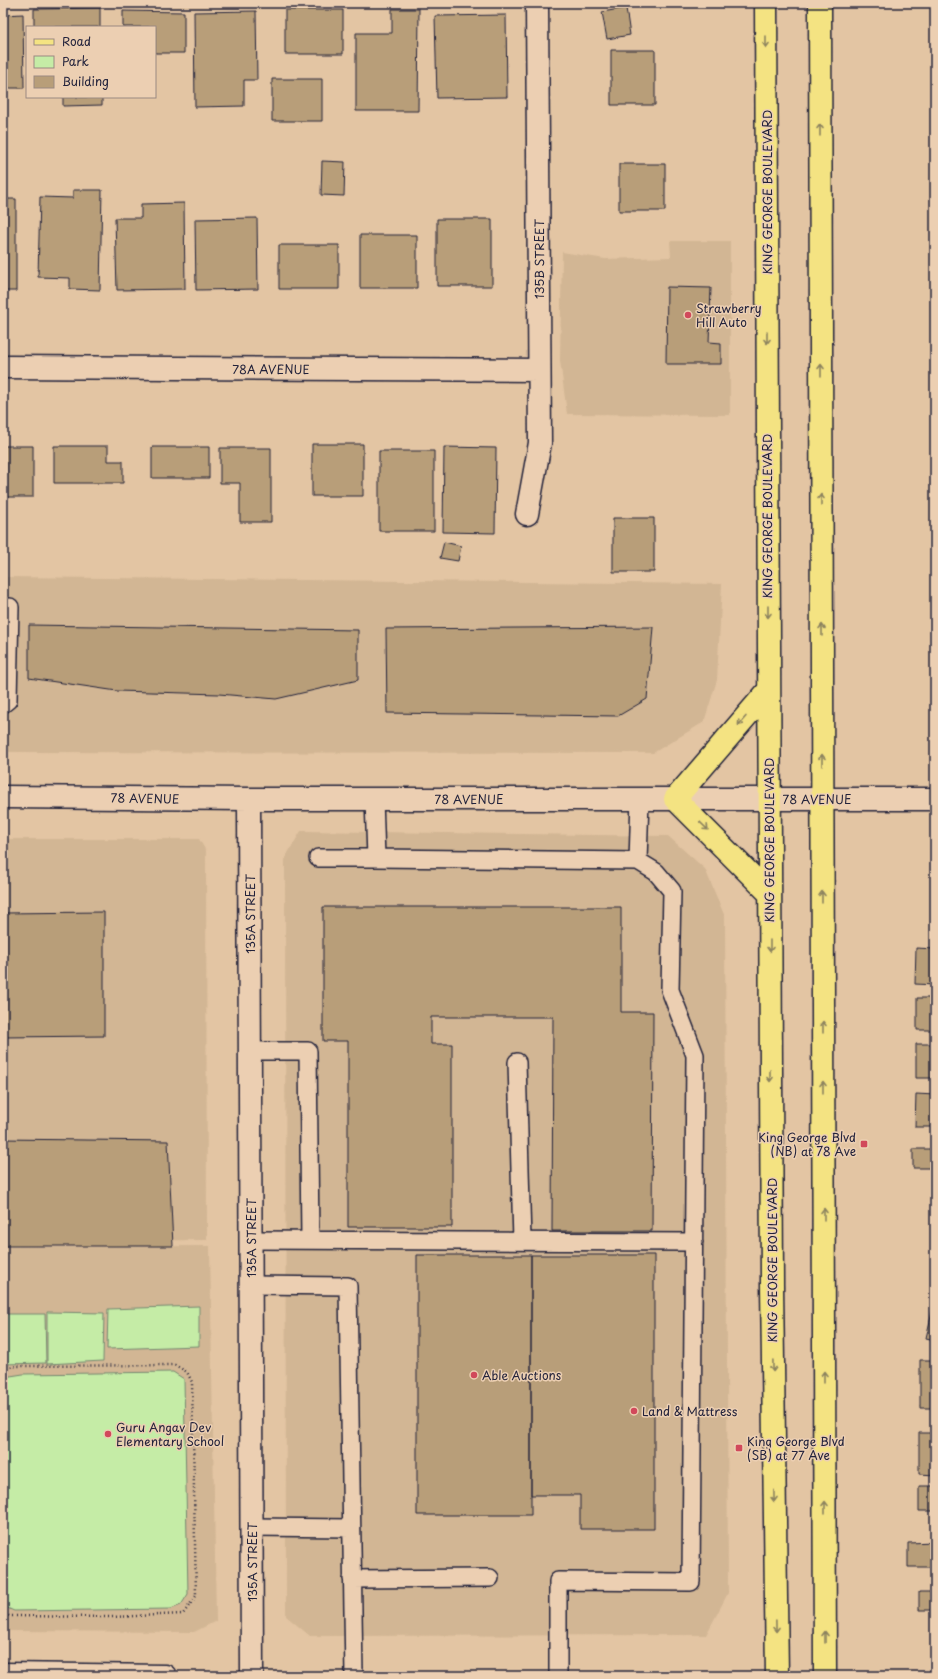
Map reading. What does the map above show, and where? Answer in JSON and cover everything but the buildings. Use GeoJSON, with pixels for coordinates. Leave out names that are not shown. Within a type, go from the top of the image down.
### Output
{"type":"FeatureCollection","features":[{"type":"Feature","properties":{"kind":"main road","name":"KING GEORGE BOULEVARD"},"geometry":{"type":"LineString","coordinates":[[766,3],[769,893],[776,1676]]}},
{"type":"Feature","properties":{"kind":"main road"},"geometry":{"type":"LineString","coordinates":[[820,3],[825,1676]]}},
{"type":"Feature","properties":{"kind":"main road"},"geometry":{"type":"LineString","coordinates":[[768,691],[675,799],[769,893]]}},
{"type":"Feature","properties":{"kind":"street","name":"135B STREET"},"geometry":{"type":"LineString","coordinates":[[527,514],[540,443],[537,3]]}},
{"type":"Feature","properties":{"kind":"street","name":"78A AVENUE"},"geometry":{"type":"LineString","coordinates":[[3,367],[539,370]]}},
{"type":"Feature","properties":{"kind":"street","name":"78 AVENUE"},"geometry":{"type":"LineString","coordinates":[[3,797],[249,799],[935,799]]}},
{"type":"Feature","properties":{"kind":"street","name":"135A STREET"},"geometry":{"type":"LineString","coordinates":[[249,799],[252,1676]]}},
{"type":"Feature","properties":{"kind":"street"},"geometry":{"type":"LineString","coordinates":[[3,1674],[165,1676]]}},
{"type":"Feature","properties":{"kind":"lane"},"geometry":{"type":"LineString","coordinates":[[3,607],[10,607],[8,700],[3,704]]}},
{"type":"Feature","properties":{"kind":"lane"},"geometry":{"type":"LineString","coordinates":[[374,799],[376,858]]}},
{"type":"Feature","properties":{"kind":"lane"},"geometry":{"type":"LineString","coordinates":[[638,861],[640,799]]}},
{"type":"Feature","properties":{"kind":"lane"},"geometry":{"type":"LineString","coordinates":[[318,858],[638,861],[656,872],[672,892],[670,990],[695,1055],[691,1582],[558,1581],[558,1676]]}},
{"type":"Feature","properties":{"kind":"lane"},"geometry":{"type":"LineString","coordinates":[[250,1051],[308,1051],[310,1240]]}},
{"type":"Feature","properties":{"kind":"lane"},"geometry":{"type":"LineString","coordinates":[[517,1062],[522,1241]]}},
{"type":"Feature","properties":{"kind":"lane"},"geometry":{"type":"LineString","coordinates":[[251,1240],[694,1242]]}},
{"type":"Feature","properties":{"kind":"lane"},"geometry":{"type":"LineString","coordinates":[[251,1286],[348,1286],[354,1676]]}},
{"type":"Feature","properties":{"kind":"lane"},"geometry":{"type":"LineString","coordinates":[[252,1527],[351,1528]]}},
{"type":"Feature","properties":{"kind":"lane"},"geometry":{"type":"LineString","coordinates":[[352,1579],[490,1578]]}},
{"type":"Feature","properties":{"kind":"path"},"geometry":{"type":"LineString","coordinates":[[3,1370],[16,1366],[175,1365],[187,1372],[192,1382],[194,1416],[196,1588],[196,1596],[183,1614],[111,1617],[8,1616],[3,1612]]}},
{"type":"Feature","properties":{"kind":"shaded area"},"geometry":{"type":"Polygon","coordinates":[[[670,241],[730,241],[730,415],[567,414],[560,360],[562,252],[605,259],[671,257],[670,241]]]}},
{"type":"Feature","properties":{"kind":"shaded area"},"geometry":{"type":"Polygon","coordinates":[[[3,577],[722,584],[717,680],[704,722],[653,753],[3,752],[3,577]]]}},
{"type":"Feature","properties":{"kind":"shaded area"},"geometry":{"type":"Polygon","coordinates":[[[301,831],[668,836],[705,869],[725,917],[728,1593],[706,1635],[310,1636],[286,1616],[285,858],[301,831]]]}},
{"type":"Feature","properties":{"kind":"shaded area"},"geometry":{"type":"Polygon","coordinates":[[[3,839],[199,839],[206,851],[207,1240],[3,1242],[3,839]]]}},
{"type":"Feature","properties":{"kind":"shaded area","name":"Guru Angav Dev Elementary School"},"geometry":{"type":"Polygon","coordinates":[[[210,1246],[216,1621],[194,1632],[3,1631],[3,1247],[210,1246]]]}},
{"type":"Feature","properties":{"kind":"green space"},"geometry":{"type":"Polygon","coordinates":[[[199,1306],[199,1346],[107,1349],[108,1309],[199,1306]]]}},
{"type":"Feature","properties":{"kind":"green space"},"geometry":{"type":"Polygon","coordinates":[[[47,1312],[104,1313],[103,1361],[47,1364],[47,1312]]]}},
{"type":"Feature","properties":{"kind":"green space"},"geometry":{"type":"Polygon","coordinates":[[[3,1314],[45,1314],[46,1363],[3,1364],[3,1314]]]}},
{"type":"Feature","properties":{"kind":"green space"},"geometry":{"type":"Polygon","coordinates":[[[173,1372],[184,1379],[188,1594],[181,1605],[171,1609],[14,1611],[3,1606],[4,1377],[23,1374],[173,1372]]]}},
{"type":"Feature","properties":{"kind":"place","name":"Strawberry Hill Auto"},"geometry":{"type":"Point","coordinates":[688,315]}},
{"type":"Feature","properties":{"kind":"place","name":"King George Blvd (NB) at 78 Ave"},"geometry":{"type":"Point","coordinates":[864,1144]}},
{"type":"Feature","properties":{"kind":"place","name":"Able Auctions"},"geometry":{"type":"Point","coordinates":[474,1375]}},
{"type":"Feature","properties":{"kind":"place","name":"Land & Mattress"},"geometry":{"type":"Point","coordinates":[634,1411]}},
{"type":"Feature","properties":{"kind":"place","name":"Guru Angav Dev Elementary School"},"geometry":{"type":"Point","coordinates":[108,1434]}},
{"type":"Feature","properties":{"kind":"place","name":"King George Blvd (SB) at 77 Ave"},"geometry":{"type":"Point","coordinates":[739,1448]}}]}
